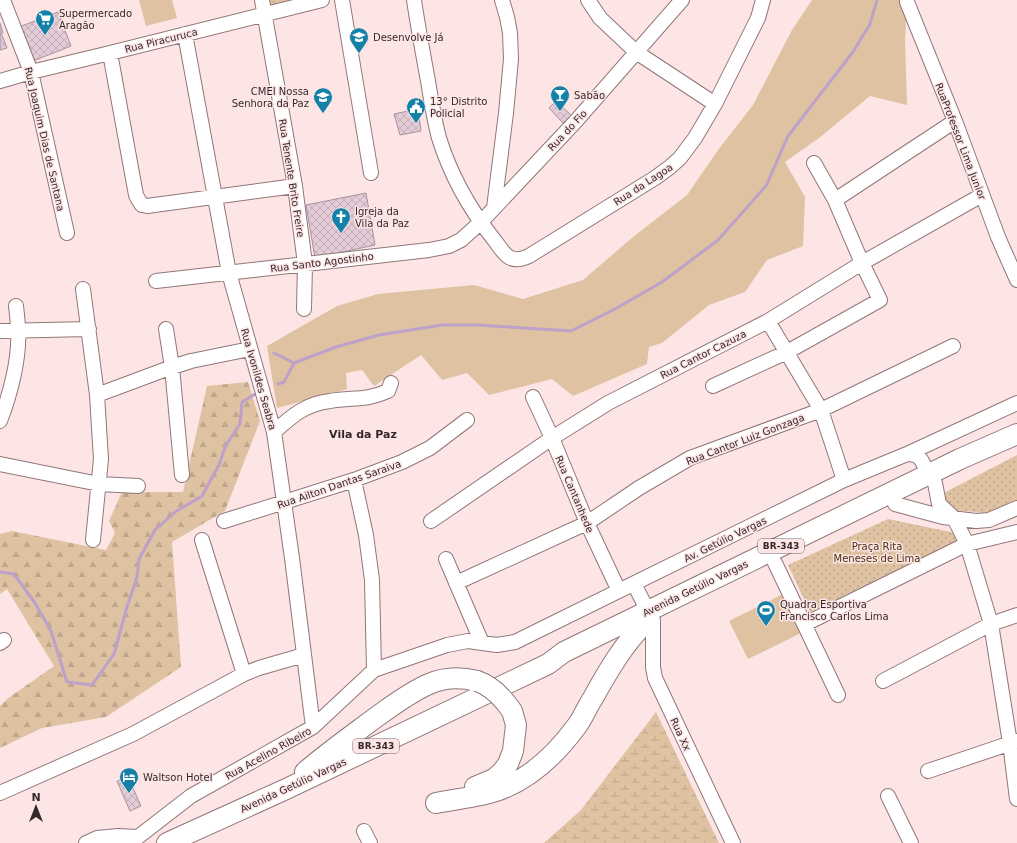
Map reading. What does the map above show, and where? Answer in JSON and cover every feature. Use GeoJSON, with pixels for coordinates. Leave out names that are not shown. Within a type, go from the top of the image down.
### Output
{"type":"FeatureCollection","features":[{"type":"Feature","properties":{"kind":"highway","name":"Avenida Getúlio Vargas"},"geometry":{"type":"LineString","coordinates":[[649,618],[775,563],[895,504],[960,459],[1017,434]]}},
{"type":"Feature","properties":{"kind":"highway","name":"Avenida Getúlio Vargas"},"geometry":{"type":"LineString","coordinates":[[167,843],[284,790],[548,664],[568,661],[649,618],[932,479],[1017,439]]}},
{"type":"Feature","properties":{"kind":"highway"},"geometry":{"type":"LineString","coordinates":[[284,790],[326,755],[405,697],[430,683],[450,678],[466,678],[486,684],[506,703],[512,711],[516,726],[513,751],[508,764],[494,779],[436,803],[495,792],[508,786],[531,773],[548,759],[577,726],[613,662],[649,618]]}},
{"type":"Feature","properties":{"kind":"street","name":"Rua Joaquim Dias de Santana"},"geometry":{"type":"LineString","coordinates":[[3,0],[30,72],[67,233]]}},
{"type":"Feature","properties":{"kind":"street","name":"Rua Tenente Brito Freire"},"geometry":{"type":"LineString","coordinates":[[262,0],[295,186],[305,264],[304,309]]}},
{"type":"Feature","properties":{"kind":"street","name":"Rua Piracuruca"},"geometry":{"type":"LineString","coordinates":[[0,81],[30,72],[322,0]]}},
{"type":"Feature","properties":{"kind":"street"},"geometry":{"type":"LineString","coordinates":[[342,0],[371,173]]}},
{"type":"Feature","properties":{"kind":"street"},"geometry":{"type":"LineString","coordinates":[[414,0],[434,117],[440,138],[457,182],[481,222]]}},
{"type":"Feature","properties":{"kind":"street"},"geometry":{"type":"LineString","coordinates":[[494,208],[511,59],[510,33],[502,0]]}},
{"type":"Feature","properties":{"kind":"street"},"geometry":{"type":"LineString","coordinates":[[588,0],[600,18],[636,52],[715,104]]}},
{"type":"Feature","properties":{"kind":"street","name":"Rua da Lagoa"},"geometry":{"type":"LineString","coordinates":[[481,222],[509,258],[517,260],[529,256],[670,167],[680,158],[695,138],[715,104],[758,18],[763,0]]}},
{"type":"Feature","properties":{"kind":"street","name":"RuaProfessor Lima Junior"},"geometry":{"type":"LineString","coordinates":[[907,2],[955,121],[982,195],[1017,280]]}},
{"type":"Feature","properties":{"kind":"street","name":"Rua do Fio"},"geometry":{"type":"LineString","coordinates":[[481,222],[576,121],[636,52],[675,3]]}},
{"type":"Feature","properties":{"kind":"street","name":"Rua Ivonildes Seabra"},"geometry":{"type":"LineString","coordinates":[[185,34],[229,273],[274,432],[314,727]]}},
{"type":"Feature","properties":{"kind":"street"},"geometry":{"type":"LineString","coordinates":[[110,53],[136,195],[142,205],[147,206],[295,186]]}},
{"type":"Feature","properties":{"kind":"street"},"geometry":{"type":"LineString","coordinates":[[835,200],[955,121]]}},
{"type":"Feature","properties":{"kind":"street"},"geometry":{"type":"LineString","coordinates":[[712,386],[787,352],[880,300],[862,263],[835,200],[814,163]]}},
{"type":"Feature","properties":{"kind":"street","name":"Rua Cantor Cazuza"},"geometry":{"type":"LineString","coordinates":[[431,522],[552,438],[608,403],[768,321],[862,263],[982,195]]}},
{"type":"Feature","properties":{"kind":"street","name":"Rua Santo Agostinho"},"geometry":{"type":"LineString","coordinates":[[156,281],[429,250],[449,246],[461,240],[481,222]]}},
{"type":"Feature","properties":{"kind":"street"},"geometry":{"type":"LineString","coordinates":[[83,289],[90,329],[97,395],[101,459],[93,540]]}},
{"type":"Feature","properties":{"kind":"street"},"geometry":{"type":"LineString","coordinates":[[0,421],[11,388],[18,344],[19,331],[16,306]]}},
{"type":"Feature","properties":{"kind":"street"},"geometry":{"type":"LineString","coordinates":[[768,321],[821,410],[844,480]]}},
{"type":"Feature","properties":{"kind":"street"},"geometry":{"type":"LineString","coordinates":[[0,331],[90,329]]}},
{"type":"Feature","properties":{"kind":"street"},"geometry":{"type":"LineString","coordinates":[[166,329],[172,367],[182,475]]}},
{"type":"Feature","properties":{"kind":"street","name":"Rua Cantor Luiz Gonzaga"},"geometry":{"type":"LineString","coordinates":[[456,583],[586,523],[639,488],[690,458],[821,410],[953,346]]}},
{"type":"Feature","properties":{"kind":"street"},"geometry":{"type":"LineString","coordinates":[[97,395],[172,367],[250,349]]}},
{"type":"Feature","properties":{"kind":"street"},"geometry":{"type":"LineString","coordinates":[[274,432],[292,416],[307,407],[330,401],[376,396],[388,391],[391,383]]}},
{"type":"Feature","properties":{"kind":"street","name":"Rua Cantanhede"},"geometry":{"type":"LineString","coordinates":[[533,397],[552,438],[586,523],[619,592]]}},
{"type":"Feature","properties":{"kind":"street","name":"Av. Getúlio Vargas"},"geometry":{"type":"LineString","coordinates":[[374,670],[447,644],[468,641],[482,644],[515,642],[844,480],[907,454],[1017,403]]}},
{"type":"Feature","properties":{"kind":"street","name":"Rua Ailton Dantas Saraiva"},"geometry":{"type":"LineString","coordinates":[[224,521],[354,480],[402,462],[430,448],[468,420]]}},
{"type":"Feature","properties":{"kind":"street"},"geometry":{"type":"LineString","coordinates":[[907,454],[916,454],[920,458],[932,479],[939,504],[954,518],[968,544],[991,624],[1014,742],[1017,799]]}},
{"type":"Feature","properties":{"kind":"street"},"geometry":{"type":"LineString","coordinates":[[0,464],[99,484],[138,486]]}},
{"type":"Feature","properties":{"kind":"street"},"geometry":{"type":"LineString","coordinates":[[354,480],[366,535],[372,580],[374,670]]}},
{"type":"Feature","properties":{"kind":"street"},"geometry":{"type":"LineString","coordinates":[[895,504],[930,514],[976,521],[989,520],[1017,508]]}},
{"type":"Feature","properties":{"kind":"street"},"geometry":{"type":"LineString","coordinates":[[805,624],[968,544],[1017,532]]}},
{"type":"Feature","properties":{"kind":"street"},"geometry":{"type":"LineString","coordinates":[[202,540],[244,674]]}},
{"type":"Feature","properties":{"kind":"street"},"geometry":{"type":"LineString","coordinates":[[446,559],[482,644]]}},
{"type":"Feature","properties":{"kind":"street"},"geometry":{"type":"LineString","coordinates":[[775,563],[838,695]]}},
{"type":"Feature","properties":{"kind":"street"},"geometry":{"type":"LineString","coordinates":[[634,584],[649,618]]}},
{"type":"Feature","properties":{"kind":"street"},"geometry":{"type":"LineString","coordinates":[[883,682],[991,624],[1017,616]]}},
{"type":"Feature","properties":{"kind":"street","name":"Rua Xx"},"geometry":{"type":"LineString","coordinates":[[649,618],[655,678],[733,843]]}},
{"type":"Feature","properties":{"kind":"street"},"geometry":{"type":"LineString","coordinates":[[0,793],[133,734],[244,674],[304,655]]}},
{"type":"Feature","properties":{"kind":"street","name":"Rua Acelino Ribeiro"},"geometry":{"type":"LineString","coordinates":[[86,843],[97,838],[118,836],[139,840],[191,796],[314,727],[374,670]]}},
{"type":"Feature","properties":{"kind":"street"},"geometry":{"type":"LineString","coordinates":[[928,771],[1014,742]]}},
{"type":"Feature","properties":{"kind":"street"},"geometry":{"type":"LineString","coordinates":[[888,796],[911,843]]}},
{"type":"Feature","properties":{"kind":"green space"},"geometry":{"type":"Polygon","coordinates":[[[139,0],[172,0],[177,18],[146,26],[139,0]]]}},
{"type":"Feature","properties":{"kind":"green space"},"geometry":{"type":"Polygon","coordinates":[[[263,0],[295,0],[265,8],[263,0]]]}},
{"type":"Feature","properties":{"kind":"green space"},"geometry":{"type":"Polygon","coordinates":[[[812,0],[907,0],[905,41],[907,105],[870,96],[819,138],[785,162],[805,197],[803,246],[767,260],[745,292],[709,305],[662,343],[649,347],[647,364],[573,396],[552,379],[489,395],[467,373],[442,380],[421,355],[374,386],[362,370],[346,373],[347,389],[277,408],[267,346],[337,306],[378,294],[474,285],[523,299],[583,280],[633,237],[687,195],[718,150],[753,105],[792,30],[812,0]]]}},
{"type":"Feature","properties":{"kind":"green space"},"geometry":{"type":"Polygon","coordinates":[[[248,382],[260,421],[225,511],[172,542],[181,667],[106,717],[42,728],[0,748],[0,706],[7,699],[54,666],[7,589],[0,594],[0,534],[12,531],[106,550],[115,533],[109,521],[122,492],[183,492],[207,386],[248,382]]]}},
{"type":"Feature","properties":{"kind":"green space"},"geometry":{"type":"Polygon","coordinates":[[[1017,455],[1017,500],[987,513],[952,510],[940,495],[1017,455]]]}},
{"type":"Feature","properties":{"kind":"green space","name":"Praça Rita Meneses de Lima"},"geometry":{"type":"Polygon","coordinates":[[[888,519],[965,535],[961,542],[810,612],[788,565],[888,519]]]}},
{"type":"Feature","properties":{"kind":"green space","name":"Quadra Esportiva Francisco Carlos Lima"},"geometry":{"type":"Polygon","coordinates":[[[783,594],[803,632],[748,659],[729,621],[783,594]]]}},
{"type":"Feature","properties":{"kind":"green space"},"geometry":{"type":"Polygon","coordinates":[[[656,712],[719,843],[544,843],[581,810],[656,712]]]}},
{"type":"Feature","properties":{"kind":"building","name":"Supermercado Aragão"},"geometry":{"type":"Polygon","coordinates":[[[58,12],[71,46],[33,61],[19,27],[58,12]]]}},
{"type":"Feature","properties":{"kind":"building"},"geometry":{"type":"Polygon","coordinates":[[[0,23],[3,33],[0,34],[0,23]]]}},
{"type":"Feature","properties":{"kind":"building"},"geometry":{"type":"Polygon","coordinates":[[[0,35],[2,35],[7,48],[0,50],[0,35]]]}},
{"type":"Feature","properties":{"kind":"building","name":"Sabão"},"geometry":{"type":"Polygon","coordinates":[[[556,101],[572,116],[563,123],[549,108],[556,101]]]}},
{"type":"Feature","properties":{"kind":"building"},"geometry":{"type":"Polygon","coordinates":[[[418,109],[421,131],[400,135],[394,114],[418,109]]]}},
{"type":"Feature","properties":{"kind":"building"},"geometry":{"type":"Polygon","coordinates":[[[366,193],[375,245],[315,258],[306,205],[366,193]]]}},
{"type":"Feature","properties":{"kind":"building","name":"Waltson Hotel"},"geometry":{"type":"Polygon","coordinates":[[[128,777],[141,806],[130,811],[117,781],[128,777]]]}},
{"type":"Feature","properties":{"kind":"waterway"},"geometry":{"type":"LineString","coordinates":[[274,353],[294,363],[336,347],[379,335],[442,325],[477,325],[571,331],[615,309],[662,282],[718,240],[766,186],[788,136],[853,52],[870,24],[877,0]]}},
{"type":"Feature","properties":{"kind":"waterway"},"geometry":{"type":"LineString","coordinates":[[278,384],[284,382],[294,363]]}},
{"type":"Feature","properties":{"kind":"waterway"},"geometry":{"type":"LineString","coordinates":[[0,572],[14,574],[35,603],[51,631],[67,682],[92,685],[114,654],[137,577],[139,559],[155,530],[175,512],[202,496],[219,465],[226,445],[240,424],[242,402],[257,393]]}},
{"type":"Feature","properties":{"kind":"place","name":"Supermercado Aragão"},"geometry":{"type":"Point","coordinates":[45,36]}},
{"type":"Feature","properties":{"kind":"place","name":"Desenvolve Já"},"geometry":{"type":"Point","coordinates":[359,54]}},
{"type":"Feature","properties":{"kind":"place","name":"Sabão"},"geometry":{"type":"Point","coordinates":[560,112]}},
{"type":"Feature","properties":{"kind":"place","name":"CMEI Nossa Senhora da Paz"},"geometry":{"type":"Point","coordinates":[323,114]}},
{"type":"Feature","properties":{"kind":"place","name":"13° Distrito Policial"},"geometry":{"type":"Point","coordinates":[416,124]}},
{"type":"Feature","properties":{"kind":"place","name":"Igreja da Vila da Paz"},"geometry":{"type":"Point","coordinates":[341,234]}},
{"type":"Feature","properties":{"kind":"place","name":"Quadra Esportiva Francisco Carlos Lima"},"geometry":{"type":"Point","coordinates":[766,627]}},
{"type":"Feature","properties":{"kind":"place","name":"Waltson Hotel"},"geometry":{"type":"Point","coordinates":[129,794]}},
{"type":"Feature","properties":{"kind":"district","name":"Vila da Paz"},"geometry":{"type":"Point","coordinates":[363,434]}}]}
